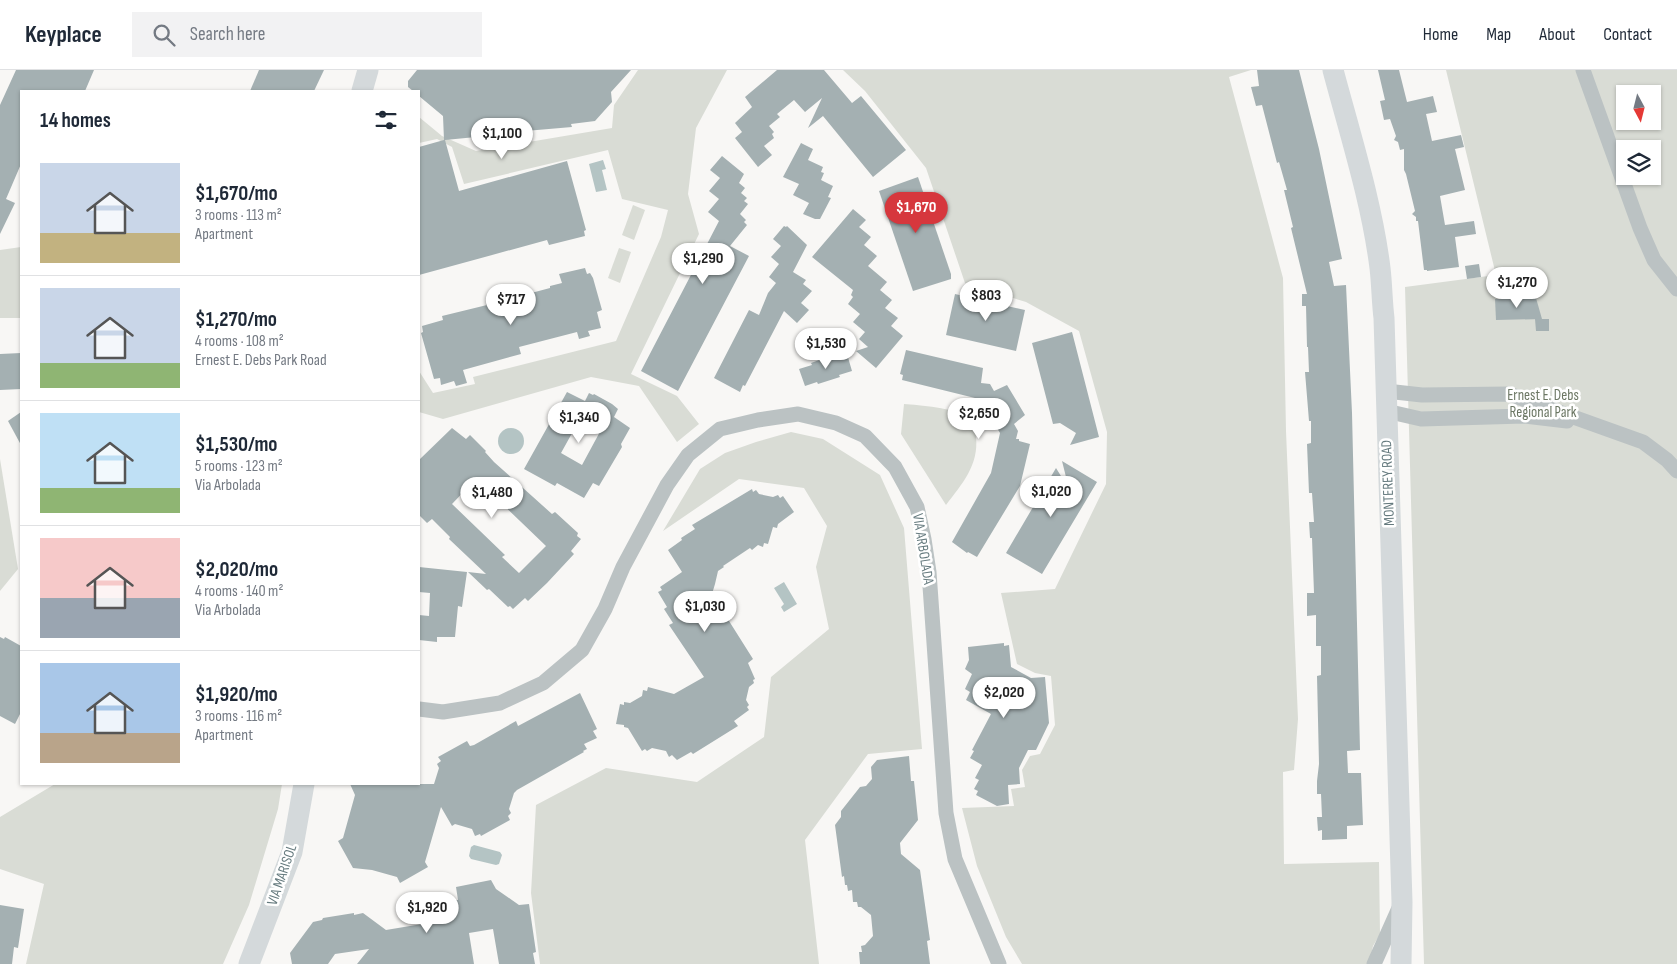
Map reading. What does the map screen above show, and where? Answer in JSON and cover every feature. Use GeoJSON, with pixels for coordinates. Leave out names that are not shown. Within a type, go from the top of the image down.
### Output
{"type":"FeatureCollection","features":[{"type":"Feature","properties":{"kind":"street"},"geometry":{"type":"LineString","coordinates":[[362,90],[368,70]]}},
{"type":"Feature","properties":{"kind":"street","name":"MONTEREY ROAD"},"geometry":{"type":"LineString","coordinates":[[1333,70],[1370,214],[1380,267],[1384,318],[1402,902],[1400,964]]}},
{"type":"Feature","properties":{"kind":"street"},"geometry":{"type":"LineString","coordinates":[[1583,70],[1640,228],[1654,260],[1677,289]]}},
{"type":"Feature","properties":{"kind":"street"},"geometry":{"type":"LineString","coordinates":[[1509,394],[1510,416]]}},
{"type":"Feature","properties":{"kind":"street"},"geometry":{"type":"LineString","coordinates":[[1386,401],[1422,395],[1509,394],[1643,442],[1667,460],[1677,471]]}},
{"type":"Feature","properties":{"kind":"street"},"geometry":{"type":"LineString","coordinates":[[1386,401],[1422,418],[1524,416],[1566,421],[1613,437],[1643,442]]}},
{"type":"Feature","properties":{"kind":"street","name":"VIA ARBOLADA"},"geometry":{"type":"LineString","coordinates":[[420,709],[443,712],[500,703],[544,683],[582,650],[605,609],[624,567],[667,485],[688,455],[720,429],[758,420],[798,414],[836,423],[865,436],[882,452],[895,467],[917,507],[924,539],[928,572],[943,775],[950,831],[955,859],[998,964]]}},
{"type":"Feature","properties":{"kind":"street","name":"VIA MARISOL"},"geometry":{"type":"LineString","coordinates":[[249,964],[292,852],[304,785]]}},
{"type":"Feature","properties":{"kind":"street","name":"MONTEREY ROAD"},"geometry":{"type":"LineString","coordinates":[[1374,964],[1402,902]]}},
{"type":"Feature","properties":{"kind":"green space"},"geometry":{"type":"Polygon","coordinates":[[[638,70],[727,70],[696,128],[688,194],[699,234],[631,374],[677,396],[699,424],[677,442],[639,386],[591,377],[443,419],[420,412],[420,373],[433,393],[475,384],[473,377],[616,341],[661,237],[668,210],[622,199],[608,150],[464,184],[452,147],[437,139],[420,143],[420,118],[442,136],[476,151],[612,128],[614,105],[638,70]]]}},
{"type":"Feature","properties":{"kind":"green space"},"geometry":{"type":"Polygon","coordinates":[[[843,70],[1251,70],[1229,77],[1283,278],[1286,431],[1298,719],[1294,770],[1283,772],[1284,864],[1379,862],[1380,934],[1373,946],[1369,964],[1022,964],[1006,937],[977,866],[962,808],[1014,806],[1011,789],[1025,787],[1022,770],[1030,756],[1040,754],[1055,725],[1051,676],[1035,673],[1017,664],[1001,593],[1055,589],[1106,484],[1107,432],[1079,331],[1026,302],[965,283],[926,168],[865,91],[843,70]]]}},
{"type":"Feature","properties":{"kind":"green space","name":"Ernest E. Debs Regional Park"},"geometry":{"type":"Polygon","coordinates":[[[1446,70],[1677,70],[1677,964],[1424,964],[1405,287],[1496,275],[1446,70]]]}},
{"type":"Feature","properties":{"kind":"green space"},"geometry":{"type":"Polygon","coordinates":[[[633,205],[645,210],[634,240],[622,235],[633,205]]]}},
{"type":"Feature","properties":{"kind":"green space"},"geometry":{"type":"Polygon","coordinates":[[[20,247],[20,318],[0,318],[0,250],[20,247]]]}},
{"type":"Feature","properties":{"kind":"green space"},"geometry":{"type":"Polygon","coordinates":[[[619,248],[631,252],[620,283],[608,278],[619,248]]]}},
{"type":"Feature","properties":{"kind":"green space"},"geometry":{"type":"Polygon","coordinates":[[[904,404],[954,411],[967,417],[974,426],[976,447],[972,465],[963,482],[946,505],[901,434],[904,404]]]}},
{"type":"Feature","properties":{"kind":"green space"},"geometry":{"type":"Polygon","coordinates":[[[791,432],[823,439],[880,475],[904,528],[922,749],[868,754],[805,840],[819,964],[540,964],[531,893],[536,805],[606,768],[697,782],[764,737],[771,677],[829,629],[816,567],[827,526],[804,488],[739,479],[663,531],[700,469],[725,453],[791,432]]]}},
{"type":"Feature","properties":{"kind":"green space"},"geometry":{"type":"Polygon","coordinates":[[[0,459],[18,569],[0,591],[0,459]]]}},
{"type":"Feature","properties":{"kind":"green space"},"geometry":{"type":"Polygon","coordinates":[[[53,785],[282,785],[278,809],[249,905],[223,964],[26,964],[44,884],[0,869],[0,817],[53,785]]]}},
{"type":"Feature","properties":{"kind":"shaded area"},"geometry":{"type":"Polygon","coordinates":[[[603,160],[606,169],[602,170],[607,190],[596,192],[589,164],[603,160]]]}},
{"type":"Feature","properties":{"kind":"shaded area"},"geometry":{"type":"Polygon","coordinates":[[[834,331],[838,344],[830,347],[829,344],[810,351],[806,340],[834,331]]]}},
{"type":"Feature","properties":{"kind":"shaded area"},"geometry":{"type":"Polygon","coordinates":[[[511,428],[520,432],[524,441],[520,450],[511,454],[502,450],[498,441],[502,432],[511,428]]]}},
{"type":"Feature","properties":{"kind":"shaded area"},"geometry":{"type":"Polygon","coordinates":[[[784,582],[797,604],[784,612],[781,607],[784,604],[774,588],[784,582]]]}},
{"type":"Feature","properties":{"kind":"shaded area"},"geometry":{"type":"Polygon","coordinates":[[[474,845],[500,852],[502,855],[499,864],[496,865],[471,859],[469,856],[471,847],[474,845]]]}},
{"type":"Feature","properties":{"kind":"building"},"geometry":{"type":"Polygon","coordinates":[[[16,70],[94,70],[85,90],[20,90],[20,166],[6,199],[15,203],[0,234],[0,105],[16,70]]]}},
{"type":"Feature","properties":{"kind":"building"},"geometry":{"type":"Polygon","coordinates":[[[259,70],[324,70],[314,90],[250,90],[259,70]]]}},
{"type":"Feature","properties":{"kind":"building"},"geometry":{"type":"Polygon","coordinates":[[[417,70],[631,70],[611,92],[612,102],[595,121],[571,124],[572,127],[477,135],[476,137],[445,140],[459,191],[567,161],[586,230],[584,231],[585,236],[549,245],[547,240],[420,275],[420,147],[444,140],[443,116],[420,97],[420,90],[412,90],[408,87],[408,81],[417,70]]]}},
{"type":"Feature","properties":{"kind":"building"},"geometry":{"type":"Polygon","coordinates":[[[777,70],[824,70],[852,103],[861,96],[906,150],[873,177],[823,116],[808,128],[822,98],[805,112],[794,100],[777,114],[780,117],[769,126],[774,132],[772,134],[774,138],[764,146],[772,155],[758,167],[735,138],[742,132],[735,123],[752,107],[745,97],[777,70]]]}},
{"type":"Feature","properties":{"kind":"building"},"geometry":{"type":"Polygon","coordinates":[[[1257,70],[1299,70],[1319,149],[1342,259],[1329,262],[1334,286],[1346,285],[1352,413],[1360,750],[1347,751],[1348,773],[1361,773],[1363,825],[1347,826],[1347,839],[1322,840],[1322,830],[1318,831],[1317,817],[1322,817],[1321,794],[1317,794],[1319,764],[1317,676],[1321,675],[1321,646],[1316,646],[1316,615],[1307,616],[1307,593],[1314,593],[1312,538],[1310,538],[1309,522],[1314,522],[1312,493],[1309,493],[1307,444],[1311,443],[1311,421],[1309,421],[1305,372],[1309,372],[1306,306],[1302,306],[1302,294],[1307,294],[1291,228],[1293,227],[1284,190],[1287,190],[1279,162],[1277,163],[1262,105],[1256,106],[1251,87],[1259,86],[1257,70]]]}},
{"type":"Feature","properties":{"kind":"building"},"geometry":{"type":"Polygon","coordinates":[[[1378,70],[1399,70],[1407,102],[1433,96],[1437,112],[1426,114],[1432,141],[1461,135],[1464,147],[1455,149],[1465,190],[1440,196],[1445,225],[1474,221],[1476,234],[1455,237],[1459,267],[1424,270],[1418,221],[1416,221],[1416,217],[1412,214],[1415,211],[1404,170],[1404,149],[1400,150],[1398,142],[1394,140],[1396,136],[1390,119],[1384,120],[1380,101],[1385,100],[1378,70]]]}},
{"type":"Feature","properties":{"kind":"building"},"geometry":{"type":"Polygon","coordinates":[[[801,143],[813,149],[808,160],[823,167],[821,172],[824,173],[821,180],[833,186],[828,197],[831,198],[820,219],[803,214],[809,203],[793,195],[799,184],[783,177],[801,143]]]}},
{"type":"Feature","properties":{"kind":"building"},"geometry":{"type":"Polygon","coordinates":[[[722,156],[744,174],[739,183],[745,188],[741,193],[747,198],[744,201],[748,204],[740,214],[746,220],[744,222],[747,225],[730,246],[749,256],[678,391],[641,371],[719,221],[708,212],[719,199],[709,191],[720,178],[710,170],[722,156]]]}},
{"type":"Feature","properties":{"kind":"building"},"geometry":{"type":"Polygon","coordinates":[[[918,177],[951,274],[951,279],[913,291],[879,191],[918,177]]]}},
{"type":"Feature","properties":{"kind":"building"},"geometry":{"type":"Polygon","coordinates":[[[853,209],[866,220],[859,227],[871,237],[864,245],[877,256],[868,266],[887,282],[880,290],[892,300],[885,308],[898,318],[891,326],[903,336],[876,368],[856,351],[868,347],[859,339],[865,332],[853,322],[860,314],[848,304],[853,297],[851,295],[853,290],[812,257],[853,209]]]}},
{"type":"Feature","properties":{"kind":"building"},"geometry":{"type":"Polygon","coordinates":[[[784,226],[787,226],[807,245],[793,272],[806,280],[803,284],[812,291],[801,303],[809,310],[797,323],[784,311],[745,386],[743,385],[740,392],[714,378],[749,310],[759,315],[768,293],[776,283],[769,277],[779,264],[771,257],[781,246],[773,239],[784,226]]]}},
{"type":"Feature","properties":{"kind":"building"},"geometry":{"type":"Polygon","coordinates":[[[1479,264],[1481,277],[1467,279],[1465,266],[1479,264]]]}},
{"type":"Feature","properties":{"kind":"building"},"geometry":{"type":"Polygon","coordinates":[[[585,268],[587,274],[590,273],[593,278],[602,310],[597,312],[601,328],[588,331],[590,336],[579,339],[577,332],[519,347],[521,354],[463,370],[467,383],[456,386],[454,381],[441,385],[440,378],[434,379],[421,333],[423,332],[422,326],[443,320],[442,316],[487,305],[500,300],[498,296],[511,292],[512,297],[550,288],[550,286],[562,283],[559,274],[585,268]]]}},
{"type":"Feature","properties":{"kind":"building"},"geometry":{"type":"Polygon","coordinates":[[[955,294],[1025,310],[1016,351],[946,335],[955,294]]]}},
{"type":"Feature","properties":{"kind":"building"},"geometry":{"type":"Polygon","coordinates":[[[1536,298],[1542,319],[1496,320],[1495,299],[1536,298]]]}},
{"type":"Feature","properties":{"kind":"building"},"geometry":{"type":"Polygon","coordinates":[[[1535,319],[1549,319],[1549,331],[1536,331],[1535,319]]]}},
{"type":"Feature","properties":{"kind":"building"},"geometry":{"type":"Polygon","coordinates":[[[1072,332],[1099,437],[1070,445],[1076,433],[1060,423],[1053,424],[1032,343],[1072,332]]]}},
{"type":"Feature","properties":{"kind":"building"},"geometry":{"type":"Polygon","coordinates":[[[906,350],[983,368],[981,383],[990,384],[994,391],[1007,385],[1025,415],[1014,424],[1018,431],[1016,439],[1030,444],[1020,486],[977,557],[967,553],[952,542],[991,473],[1000,433],[979,399],[902,380],[903,375],[900,374],[906,350]]]}},
{"type":"Feature","properties":{"kind":"building"},"geometry":{"type":"Polygon","coordinates":[[[20,353],[20,389],[0,390],[0,354],[20,353]]]}},
{"type":"Feature","properties":{"kind":"building"},"geometry":{"type":"Polygon","coordinates":[[[847,354],[852,371],[839,375],[840,377],[805,386],[799,369],[833,355],[834,358],[847,354]]]}},
{"type":"Feature","properties":{"kind":"building"},"geometry":{"type":"Polygon","coordinates":[[[567,392],[585,401],[589,393],[594,394],[612,404],[618,409],[614,417],[630,428],[621,444],[622,447],[599,486],[593,483],[584,498],[557,483],[555,486],[524,469],[567,392]],[[581,417],[561,453],[582,465],[602,428],[581,417]]]}},
{"type":"Feature","properties":{"kind":"building"},"geometry":{"type":"Polygon","coordinates":[[[20,413],[20,443],[8,421],[20,413]]]}},
{"type":"Feature","properties":{"kind":"building"},"geometry":{"type":"Polygon","coordinates":[[[452,428],[466,439],[470,435],[494,462],[552,514],[555,512],[578,533],[577,536],[581,539],[571,551],[574,554],[547,583],[528,601],[525,598],[513,609],[510,606],[508,607],[489,589],[487,590],[468,572],[486,574],[449,539],[450,537],[432,519],[427,523],[420,516],[420,459],[452,428]],[[474,481],[452,504],[505,555],[502,557],[519,573],[546,546],[497,499],[495,502],[474,481]]]}},
{"type":"Feature","properties":{"kind":"building"},"geometry":{"type":"Polygon","coordinates":[[[1062,461],[1097,482],[1042,574],[1006,553],[1056,468],[1069,489],[1062,461]]]}},
{"type":"Feature","properties":{"kind":"building"},"geometry":{"type":"Polygon","coordinates":[[[752,489],[753,492],[756,490],[759,494],[773,497],[778,495],[780,498],[783,496],[794,512],[778,524],[777,528],[773,527],[768,544],[764,543],[763,547],[758,545],[752,550],[750,548],[718,571],[712,594],[753,659],[748,663],[755,679],[753,680],[754,683],[749,687],[746,700],[749,710],[734,721],[738,726],[693,754],[691,752],[677,760],[672,755],[669,757],[666,751],[652,748],[642,751],[628,728],[624,727],[624,725],[616,724],[620,704],[624,705],[624,702],[630,703],[642,696],[643,690],[647,691],[648,687],[674,694],[704,677],[669,625],[673,623],[664,609],[667,607],[658,592],[662,590],[660,587],[682,572],[668,550],[695,529],[692,525],[752,489]]]}},
{"type":"Feature","properties":{"kind":"building"},"geometry":{"type":"Polygon","coordinates":[[[420,567],[467,572],[462,607],[458,606],[455,637],[437,637],[437,642],[420,640],[420,615],[429,616],[430,593],[420,592],[420,567]]]}},
{"type":"Feature","properties":{"kind":"building"},"geometry":{"type":"Polygon","coordinates":[[[0,637],[4,639],[5,637],[20,645],[20,714],[15,724],[0,716],[0,637]]]}},
{"type":"Feature","properties":{"kind":"building"},"geometry":{"type":"Polygon","coordinates":[[[1004,643],[1004,646],[1009,645],[1011,667],[1031,678],[1045,677],[1049,723],[1036,750],[1028,750],[1019,768],[1020,784],[1008,785],[1009,804],[997,806],[976,795],[978,791],[974,789],[979,780],[975,778],[982,765],[970,758],[974,751],[972,750],[991,714],[966,700],[970,692],[965,689],[972,674],[965,669],[969,660],[968,647],[1004,643]]]}},
{"type":"Feature","properties":{"kind":"building"},"geometry":{"type":"Polygon","coordinates":[[[580,693],[597,729],[593,731],[597,738],[584,744],[587,749],[584,752],[517,790],[514,793],[509,809],[511,813],[508,816],[510,820],[481,836],[480,834],[475,836],[472,829],[455,824],[452,826],[441,807],[425,862],[428,867],[400,883],[397,877],[372,870],[353,868],[338,841],[343,838],[355,795],[350,785],[434,784],[439,768],[437,764],[441,761],[438,757],[467,741],[470,746],[474,745],[516,721],[518,726],[580,693]]]}},
{"type":"Feature","properties":{"kind":"building"},"geometry":{"type":"Polygon","coordinates":[[[909,756],[911,781],[914,781],[918,820],[900,843],[901,854],[920,870],[930,940],[927,941],[930,964],[860,964],[859,952],[862,952],[861,946],[865,945],[873,936],[871,915],[861,907],[858,907],[857,902],[853,902],[852,890],[848,891],[847,885],[845,885],[844,876],[842,877],[835,825],[841,817],[841,811],[860,787],[866,786],[872,779],[871,767],[877,760],[909,756]]]}},
{"type":"Feature","properties":{"kind":"building"},"geometry":{"type":"Polygon","coordinates":[[[491,880],[496,889],[519,905],[529,904],[536,952],[533,953],[535,964],[499,964],[493,929],[469,933],[474,964],[357,964],[369,949],[335,954],[328,964],[292,964],[290,953],[313,922],[323,918],[363,913],[386,930],[434,922],[449,901],[458,900],[456,887],[491,880]]]}},
{"type":"Feature","properties":{"kind":"building"},"geometry":{"type":"Polygon","coordinates":[[[0,905],[24,909],[18,948],[14,947],[12,964],[0,964],[0,905]]]}}]}
